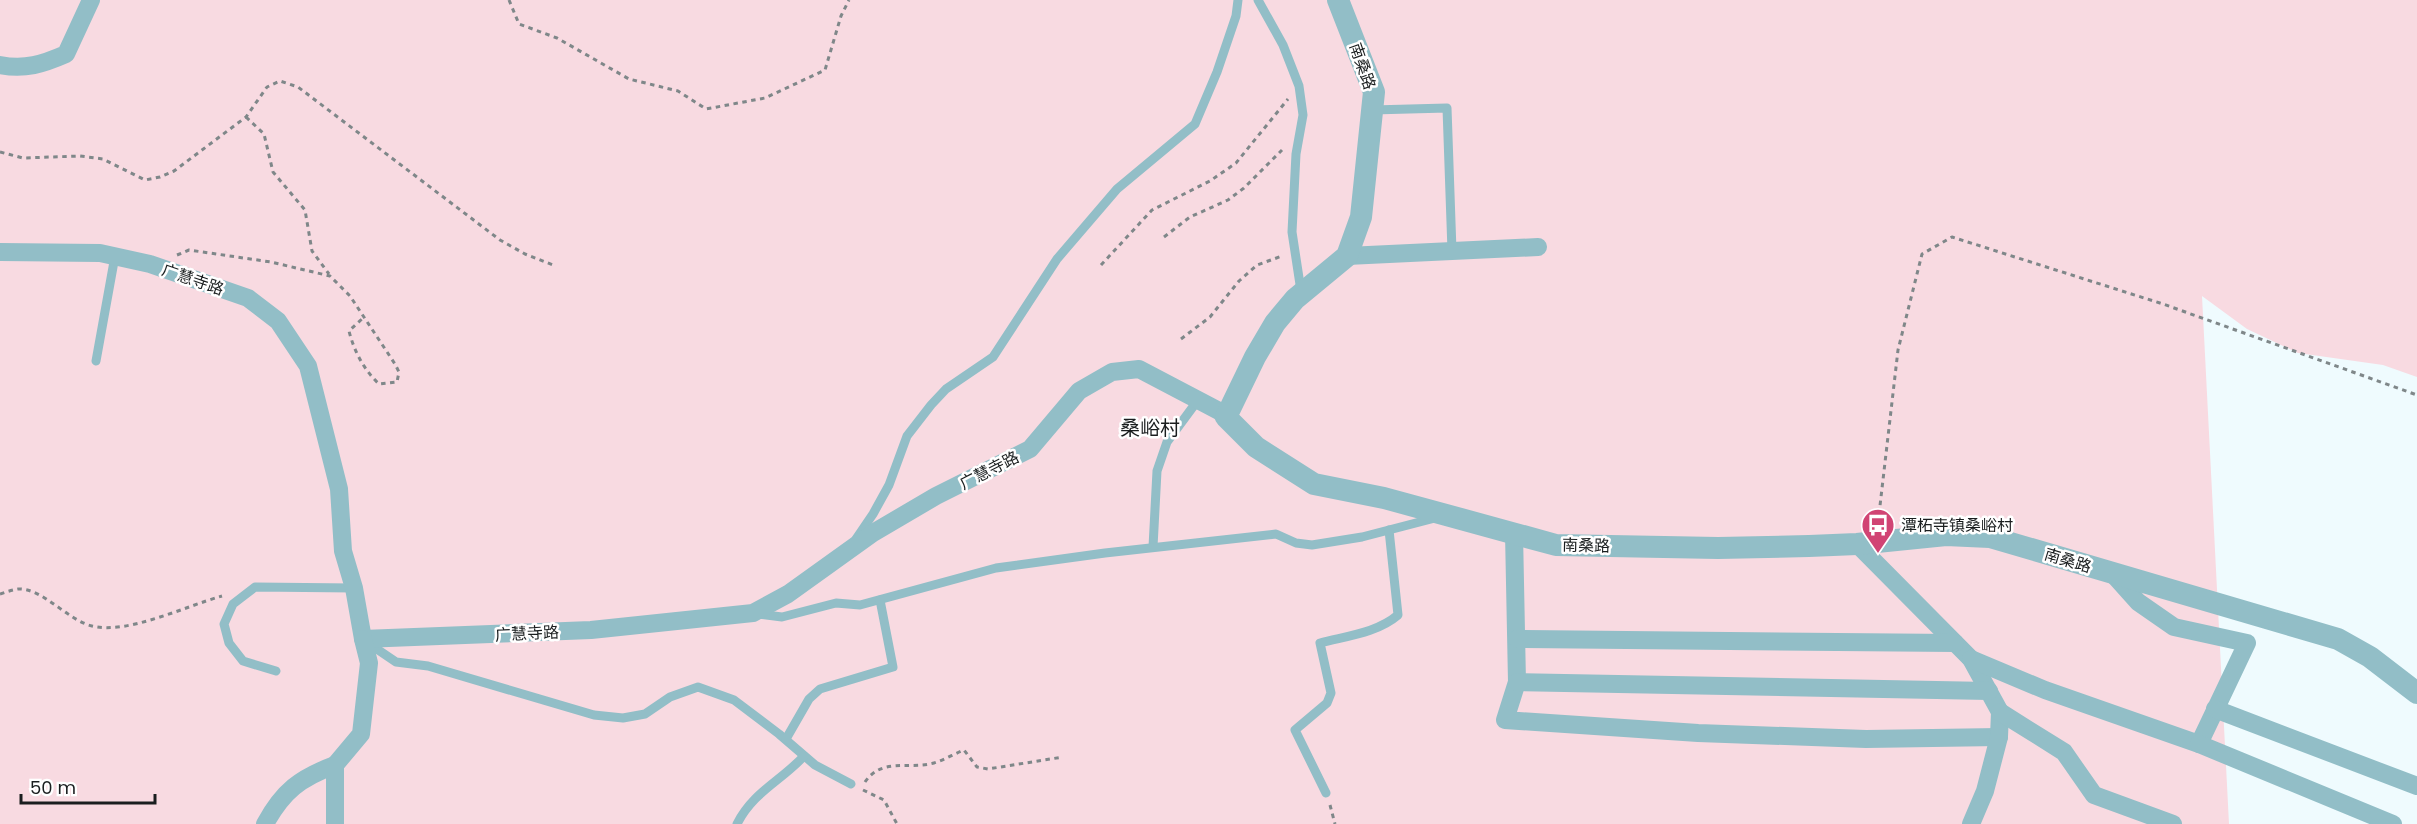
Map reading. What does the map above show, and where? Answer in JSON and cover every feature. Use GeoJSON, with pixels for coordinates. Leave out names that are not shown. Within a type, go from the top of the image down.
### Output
{"type":"FeatureCollection","features":[{"type":"Feature","properties":{"kind":"street"},"geometry":{"type":"LineString","coordinates":[[0,65],[16,69],[41,65],[66,54],[91,0]]}},
{"type":"Feature","properties":{"kind":"street","name":"南桑路"},"geometry":{"type":"LineString","coordinates":[[1338,0],[1374,92],[1361,217],[1347,256]]}},
{"type":"Feature","properties":{"kind":"street"},"geometry":{"type":"LineString","coordinates":[[1226,417],[1255,357],[1275,323],[1302,294],[1347,256],[1538,247]]}},
{"type":"Feature","properties":{"kind":"street","name":"广慧寺路"},"geometry":{"type":"LineString","coordinates":[[0,252],[100,253],[150,264],[248,298],[278,321],[308,366],[339,489],[343,550],[354,588],[363,639],[591,630],[753,613],[788,594],[873,533],[936,496],[1030,449],[1079,391],[1112,372],[1139,369],[1219,411],[1226,417]]}},
{"type":"Feature","properties":{"kind":"street","name":"南桑路"},"geometry":{"type":"LineString","coordinates":[[1226,417],[1256,447],[1314,484],[1384,498],[1556,545],[1718,548],[1867,544],[1946,535],[1990,537],[2338,639],[2370,657],[2417,693]]}},
{"type":"Feature","properties":{"kind":"street"},"geometry":{"type":"LineString","coordinates":[[1514,533],[1518,682],[1505,720],[1698,733],[1866,739],[1999,737]]}},
{"type":"Feature","properties":{"kind":"street"},"geometry":{"type":"LineString","coordinates":[[1867,544],[1971,659],[2000,712],[1999,737],[1985,791],[1971,824]]}},
{"type":"Feature","properties":{"kind":"street"},"geometry":{"type":"LineString","coordinates":[[2112,573],[2138,602],[2175,627],[2247,643],[2199,744]]}},
{"type":"Feature","properties":{"kind":"street"},"geometry":{"type":"LineString","coordinates":[[265,824],[277,804],[298,782],[335,765],[361,734],[369,663],[363,639]]}},
{"type":"Feature","properties":{"kind":"street"},"geometry":{"type":"LineString","coordinates":[[1517,639],[1955,643]]}},
{"type":"Feature","properties":{"kind":"street"},"geometry":{"type":"LineString","coordinates":[[1971,659],[2045,690],[2199,744],[2393,824]]}},
{"type":"Feature","properties":{"kind":"street"},"geometry":{"type":"LineString","coordinates":[[1518,682],[1989,691]]}},
{"type":"Feature","properties":{"kind":"street"},"geometry":{"type":"LineString","coordinates":[[2215,709],[2417,786]]}},
{"type":"Feature","properties":{"kind":"street"},"geometry":{"type":"LineString","coordinates":[[2000,712],[2064,752],[2094,795],[2173,824]]}},
{"type":"Feature","properties":{"kind":"street"},"geometry":{"type":"LineString","coordinates":[[335,765],[335,824]]}},
{"type":"Feature","properties":{"kind":"lane"},"geometry":{"type":"LineString","coordinates":[[848,551],[889,485],[907,436],[931,405],[946,389],[993,357],[1057,259],[1117,189],[1195,124],[1217,72],[1236,16],[1238,0]]}},
{"type":"Feature","properties":{"kind":"lane"},"geometry":{"type":"LineString","coordinates":[[1258,0],[1283,45],[1299,86],[1303,115],[1296,154],[1292,232],[1302,294]]}},
{"type":"Feature","properties":{"kind":"lane"},"geometry":{"type":"LineString","coordinates":[[1372,110],[1447,108],[1452,251]]}},
{"type":"Feature","properties":{"kind":"lane"},"geometry":{"type":"LineString","coordinates":[[96,361],[115,256]]}},
{"type":"Feature","properties":{"kind":"lane"},"geometry":{"type":"LineString","coordinates":[[1153,547],[1157,471],[1167,442],[1197,400]]}},
{"type":"Feature","properties":{"kind":"lane"},"geometry":{"type":"LineString","coordinates":[[753,613],[782,617],[836,603],[860,605],[996,568],[1153,547],[1276,534],[1296,543],[1312,545],[1362,537],[1449,515]]}},
{"type":"Feature","properties":{"kind":"lane"},"geometry":{"type":"LineString","coordinates":[[1326,794],[1295,730],[1327,703],[1331,693],[1320,643],[1376,628],[1389,623],[1398,615],[1389,530]]}},
{"type":"Feature","properties":{"kind":"lane"},"geometry":{"type":"LineString","coordinates":[[276,671],[243,661],[229,643],[224,624],[233,604],[255,587],[354,588]]}},
{"type":"Feature","properties":{"kind":"lane"},"geometry":{"type":"LineString","coordinates":[[786,739],[809,699],[820,689],[893,667],[880,600]]}},
{"type":"Feature","properties":{"kind":"lane"},"geometry":{"type":"LineString","coordinates":[[363,639],[396,662],[428,666],[594,715],[623,718],[645,714],[670,697],[698,687],[734,700],[786,739],[815,765],[851,784]]}},
{"type":"Feature","properties":{"kind":"lane"},"geometry":{"type":"LineString","coordinates":[[737,824],[759,793],[792,769],[804,756]]}},
{"type":"Feature","properties":{"kind":"path"},"geometry":{"type":"LineString","coordinates":[[509,0],[519,24],[556,38],[629,79],[678,91],[706,109],[765,98],[825,70],[849,0]]}},
{"type":"Feature","properties":{"kind":"path"},"geometry":{"type":"LineString","coordinates":[[0,152],[23,158],[80,156],[103,159],[145,180],[160,177],[174,171],[246,117],[267,87],[280,81],[298,87],[423,180],[469,219],[508,245],[553,265]]}},
{"type":"Feature","properties":{"kind":"path"},"geometry":{"type":"LineString","coordinates":[[1101,265],[1152,210],[1210,181],[1236,163],[1299,86]]}},
{"type":"Feature","properties":{"kind":"path"},"geometry":{"type":"LineString","coordinates":[[246,117],[264,134],[273,172],[304,210],[312,250],[330,276],[350,296],[364,317],[395,364],[399,372],[397,382],[379,384],[367,372],[349,331],[364,317]]}},
{"type":"Feature","properties":{"kind":"path"},"geometry":{"type":"LineString","coordinates":[[1164,237],[1190,217],[1228,200],[1244,188],[1300,132]]}},
{"type":"Feature","properties":{"kind":"path"},"geometry":{"type":"LineString","coordinates":[[1867,544],[1898,350],[1922,254],[1952,237],[2163,304],[2417,395]]}},
{"type":"Feature","properties":{"kind":"path"},"geometry":{"type":"LineString","coordinates":[[150,264],[189,250],[271,262],[330,276]]}},
{"type":"Feature","properties":{"kind":"path"},"geometry":{"type":"LineString","coordinates":[[1181,339],[1210,317],[1239,281],[1257,265],[1295,251]]}},
{"type":"Feature","properties":{"kind":"path"},"geometry":{"type":"LineString","coordinates":[[0,594],[19,589],[35,592],[64,613],[90,626],[107,628],[131,626],[224,596]]}},
{"type":"Feature","properties":{"kind":"path"},"geometry":{"type":"LineString","coordinates":[[897,824],[884,800],[860,789],[871,773],[888,766],[932,764],[964,750],[976,767],[988,769],[1063,758]]}},
{"type":"Feature","properties":{"kind":"path"},"geometry":{"type":"LineString","coordinates":[[1326,794],[1335,824]]}},
{"type":"Feature","properties":{"kind":"shaded area"},"geometry":{"type":"Polygon","coordinates":[[[0,0],[2417,0],[2417,377],[2383,365],[2298,353],[2247,329],[2202,296],[2229,824],[0,824],[0,0]]]}},
{"type":"Feature","properties":{"kind":"place","name":"潭柘寺镇桑峪村"},"geometry":{"type":"Point","coordinates":[1878,554]}},
{"type":"Feature","properties":{"kind":"district","name":"桑峪村"},"geometry":{"type":"Point","coordinates":[1150,428]}}]}
